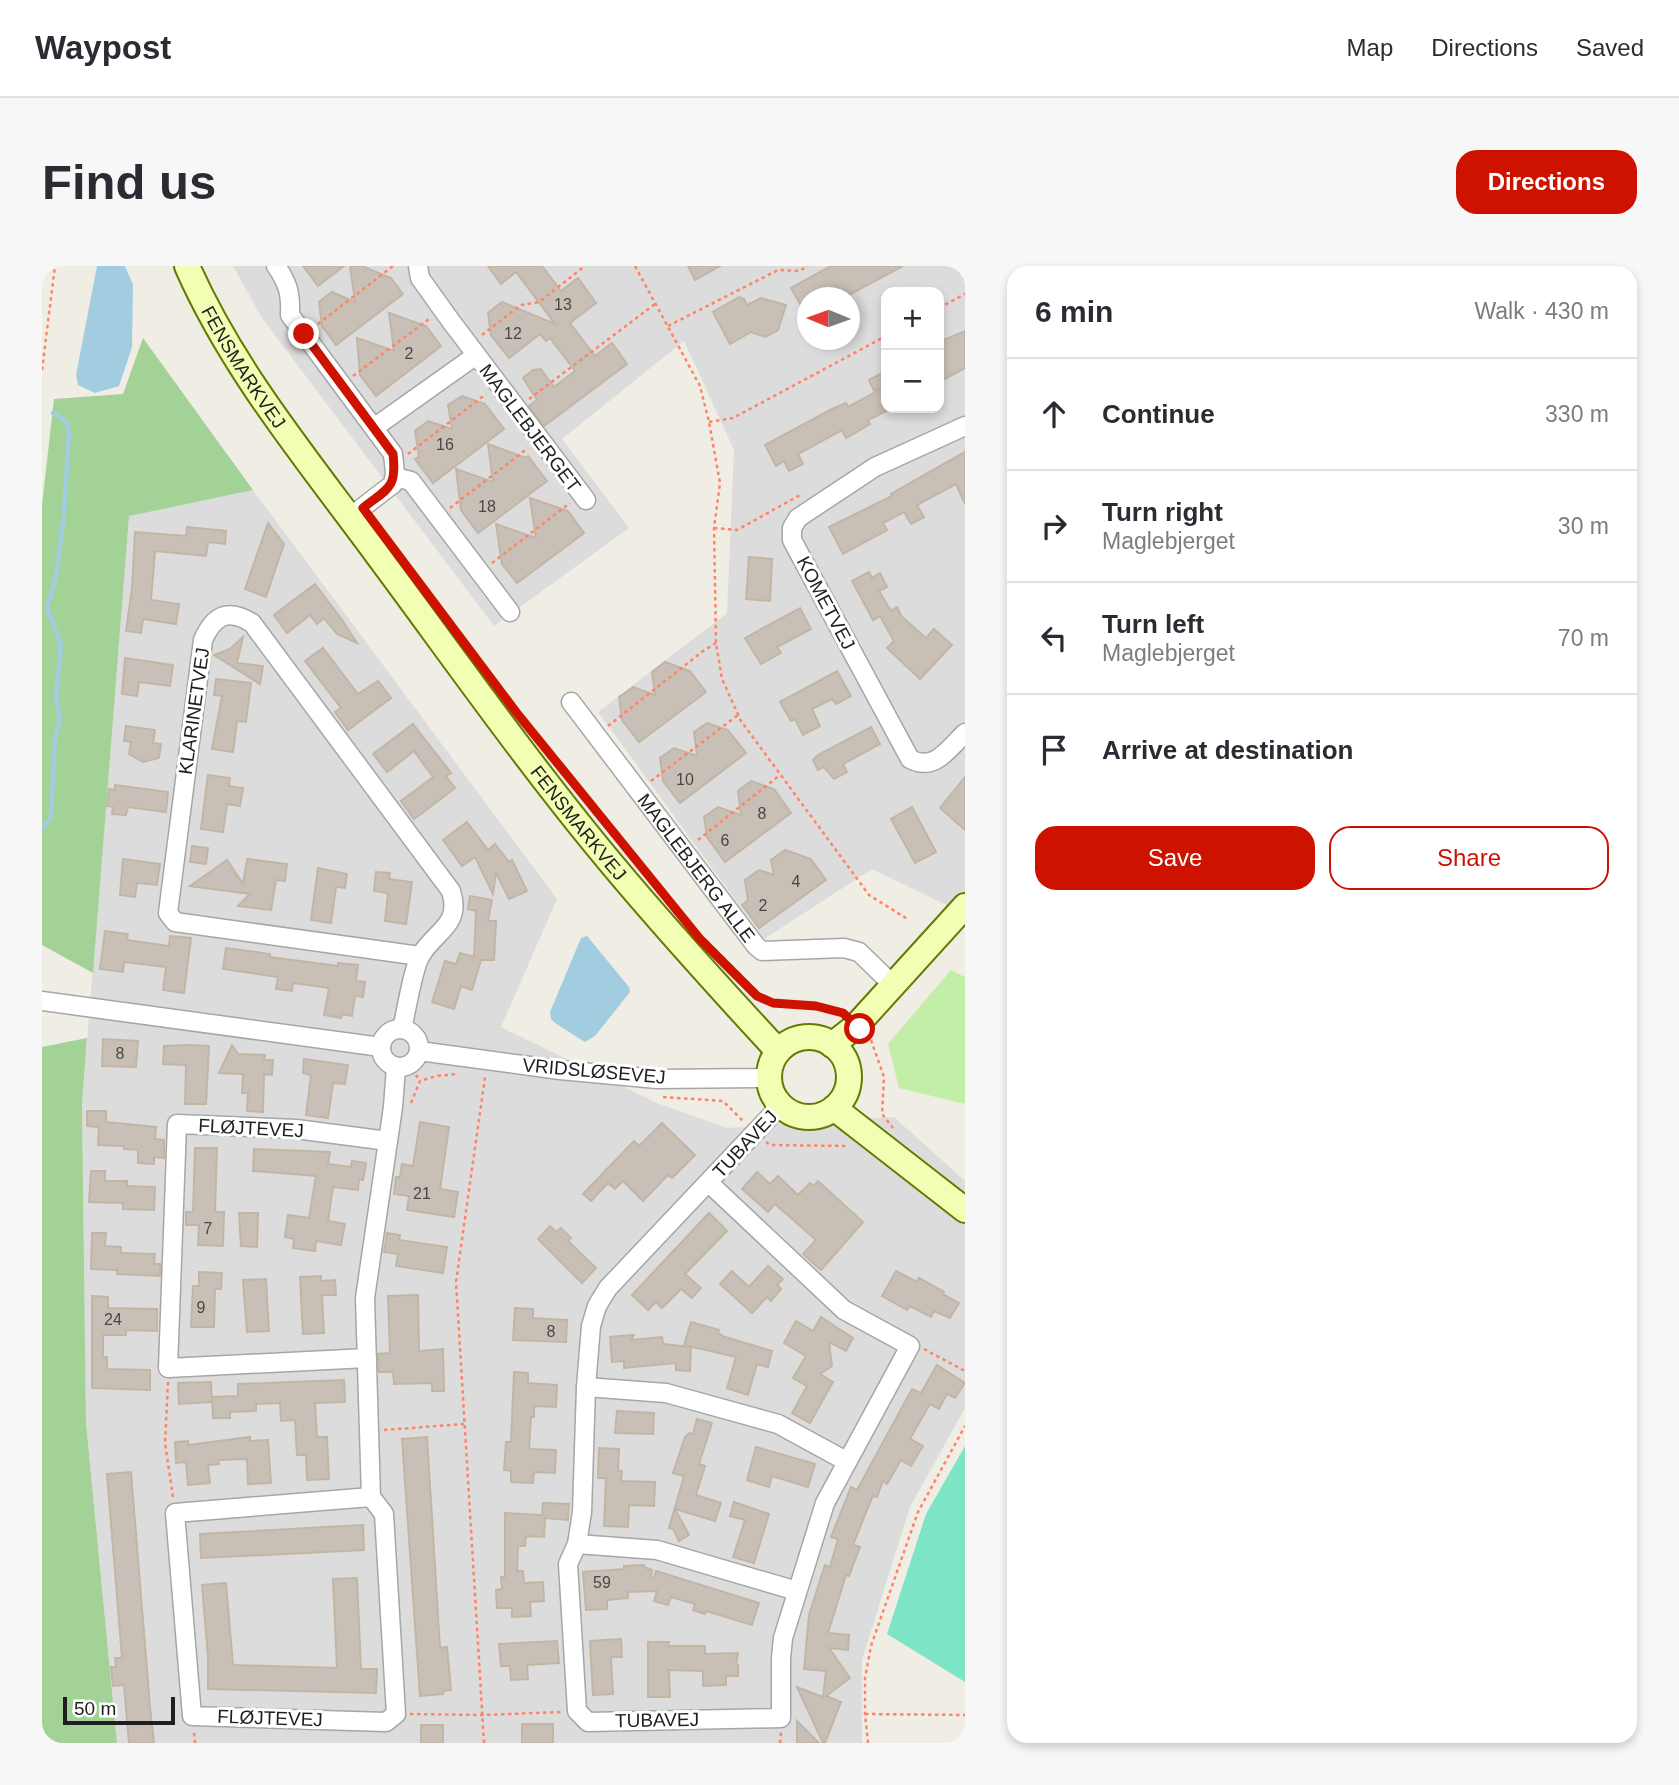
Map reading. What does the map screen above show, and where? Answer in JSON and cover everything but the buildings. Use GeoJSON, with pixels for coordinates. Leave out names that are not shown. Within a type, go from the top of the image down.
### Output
{"type":"FeatureCollection","features":[{"type":"Feature","properties":{"kind":"street","name":"FENSMARKVEJ"},"geometry":{"type":"LineString","coordinates":[[187,266],[220,330],[259,393],[501,722],[595,844],[697,963],[774,1062]]}},
{"type":"Feature","properties":{"kind":"street"},"geometry":{"type":"LineString","coordinates":[[276,266],[291,295],[290,315],[393,454],[393,484],[350,517]]}},
{"type":"Feature","properties":{"kind":"street","name":"MAGLEBJERGET"},"geometry":{"type":"LineString","coordinates":[[418,266],[420,278],[442,309],[515,410],[583,497]]}},
{"type":"Feature","properties":{"kind":"street","name":"MAGLEBJERGET"},"geometry":{"type":"LineString","coordinates":[[375,427],[472,351]]}},
{"type":"Feature","properties":{"kind":"street","name":"KOMETVEJ"},"geometry":{"type":"LineString","coordinates":[[965,426],[875,467],[798,518],[792,528],[792,540],[910,759],[920,764],[933,762],[965,733]]}},
{"type":"Feature","properties":{"kind":"street"},"geometry":{"type":"LineString","coordinates":[[395,470],[411,481],[510,612]]}},
{"type":"Feature","properties":{"kind":"street","name":"KLARINETVEJ"},"geometry":{"type":"LineString","coordinates":[[402,1029],[420,956],[450,921],[455,904],[451,891],[252,623],[242,617],[229,615],[217,618],[203,640],[168,914],[175,922],[420,956]]}},
{"type":"Feature","properties":{"kind":"street","name":"MAGLEBJERG ALLE"},"geometry":{"type":"LineString","coordinates":[[571,702],[762,951],[844,948],[859,952],[893,985]]}},
{"type":"Feature","properties":{"kind":"street"},"geometry":{"type":"LineString","coordinates":[[832,1045],[856,1026],[965,906]]}},
{"type":"Feature","properties":{"kind":"street"},"geometry":{"type":"LineString","coordinates":[[42,1001],[381,1047]]}},
{"type":"Feature","properties":{"kind":"street"},"geometry":{"type":"LineString","coordinates":[[396,1714],[384,1514],[371,1497],[365,1298],[393,1107],[408,1061],[419,1045],[413,1034],[402,1029],[385,1035],[381,1047],[386,1062],[408,1061]]}},
{"type":"Feature","properties":{"kind":"street"},"geometry":{"type":"LineString","coordinates":[[798,1038],[822,1039],[832,1045],[847,1064],[849,1076],[842,1099],[824,1114],[812,1117],[790,1112],[774,1096],[774,1062],[787,1044],[798,1038]]}},
{"type":"Feature","properties":{"kind":"street","name":"VRIDSLØSEVEJ"},"geometry":{"type":"LineString","coordinates":[[408,1061],[657,1079],[759,1078],[774,1062]]}},
{"type":"Feature","properties":{"kind":"street","name":"TUBAVEJ"},"geometry":{"type":"LineString","coordinates":[[709,1183],[844,1310],[910,1346],[825,1503],[783,1638],[781,1717],[588,1722],[577,1711],[568,1564],[577,1544],[582,1512],[586,1387],[591,1326],[597,1306],[608,1288],[781,1105]]}},
{"type":"Feature","properties":{"kind":"street"},"geometry":{"type":"LineString","coordinates":[[834,1108],[965,1210]]}},
{"type":"Feature","properties":{"kind":"street","name":"FLØJTEVEJ"},"geometry":{"type":"LineString","coordinates":[[168,1368],[177,1125],[296,1129],[388,1142]]}},
{"type":"Feature","properties":{"kind":"street"},"geometry":{"type":"LineString","coordinates":[[168,1368],[366,1358]]}},
{"type":"Feature","properties":{"kind":"street"},"geometry":{"type":"LineString","coordinates":[[586,1387],[666,1393],[778,1424],[846,1461]]}},
{"type":"Feature","properties":{"kind":"street"},"geometry":{"type":"LineString","coordinates":[[175,1513],[371,1497]]}},
{"type":"Feature","properties":{"kind":"street","name":"FLØJTEVEJ"},"geometry":{"type":"LineString","coordinates":[[175,1513],[192,1716],[386,1721],[396,1714]]}},
{"type":"Feature","properties":{"kind":"street"},"geometry":{"type":"LineString","coordinates":[[577,1544],[657,1550],[797,1591]]}},
{"type":"Feature","properties":{"kind":"path"},"geometry":{"type":"LineString","coordinates":[[42,370],[55,266]]}},
{"type":"Feature","properties":{"kind":"path"},"geometry":{"type":"LineString","coordinates":[[304,334],[393,266]]}},
{"type":"Feature","properties":{"kind":"path"},"geometry":{"type":"LineString","coordinates":[[472,351],[521,304],[539,302],[585,266]]}},
{"type":"Feature","properties":{"kind":"path"},"geometry":{"type":"LineString","coordinates":[[635,266],[701,386],[709,422],[720,483],[714,528],[716,643],[722,679],[738,715],[869,895],[909,920]]}},
{"type":"Feature","properties":{"kind":"path"},"geometry":{"type":"LineString","coordinates":[[668,327],[778,270],[799,271],[808,266]]}},
{"type":"Feature","properties":{"kind":"path"},"geometry":{"type":"LineString","coordinates":[[944,305],[965,294]]}},
{"type":"Feature","properties":{"kind":"path"},"geometry":{"type":"LineString","coordinates":[[515,410],[656,304]]}},
{"type":"Feature","properties":{"kind":"path"},"geometry":{"type":"LineString","coordinates":[[342,384],[442,309]]}},
{"type":"Feature","properties":{"kind":"path"},"geometry":{"type":"LineString","coordinates":[[709,422],[733,418],[881,339]]}},
{"type":"Feature","properties":{"kind":"path"},"geometry":{"type":"LineString","coordinates":[[395,470],[497,385]]}},
{"type":"Feature","properties":{"kind":"path"},"geometry":{"type":"LineString","coordinates":[[439,517],[539,440]]}},
{"type":"Feature","properties":{"kind":"path"},"geometry":{"type":"LineString","coordinates":[[480,572],[583,497]]}},
{"type":"Feature","properties":{"kind":"path"},"geometry":{"type":"LineString","coordinates":[[597,735],[716,643]]}},
{"type":"Feature","properties":{"kind":"path"},"geometry":{"type":"LineString","coordinates":[[638,791],[738,715]]}},
{"type":"Feature","properties":{"kind":"path"},"geometry":{"type":"LineString","coordinates":[[684,851],[780,775]]}},
{"type":"Feature","properties":{"kind":"path"},"geometry":{"type":"LineString","coordinates":[[577,788],[639,863]]}},
{"type":"Feature","properties":{"kind":"path"},"geometry":{"type":"LineString","coordinates":[[747,987],[757,996],[773,1003],[816,1006],[843,1013],[872,1040],[884,1077],[882,1114],[898,1133]]}},
{"type":"Feature","properties":{"kind":"path"},"geometry":{"type":"LineString","coordinates":[[408,1061],[420,1081]]}},
{"type":"Feature","properties":{"kind":"path"},"geometry":{"type":"LineString","coordinates":[[420,1081],[436,1076],[466,1074]]}},
{"type":"Feature","properties":{"kind":"path"},"geometry":{"type":"LineString","coordinates":[[475,1075],[485,1076],[456,1282],[484,1743]]}},
{"type":"Feature","properties":{"kind":"path"},"geometry":{"type":"LineString","coordinates":[[393,1107],[410,1106],[420,1081]]}},
{"type":"Feature","properties":{"kind":"path"},"geometry":{"type":"LineString","coordinates":[[657,1096],[723,1101],[770,1145],[849,1146],[882,1114]]}},
{"type":"Feature","properties":{"kind":"path"},"geometry":{"type":"LineString","coordinates":[[910,1346],[919,1346],[965,1371]]}},
{"type":"Feature","properties":{"kind":"path"},"geometry":{"type":"LineString","coordinates":[[168,1368],[165,1443],[175,1513]]}},
{"type":"Feature","properties":{"kind":"path"},"geometry":{"type":"LineString","coordinates":[[368,1431],[464,1424]]}},
{"type":"Feature","properties":{"kind":"path"},"geometry":{"type":"LineString","coordinates":[[868,1743],[865,1678],[871,1646],[918,1512],[965,1426]]}},
{"type":"Feature","properties":{"kind":"path"},"geometry":{"type":"LineString","coordinates":[[396,1714],[483,1715],[577,1711]]}},
{"type":"Feature","properties":{"kind":"path"},"geometry":{"type":"LineString","coordinates":[[865,1714],[965,1715]]}},
{"type":"Feature","properties":{"kind":"shaded area"},"geometry":{"type":"Polygon","coordinates":[[[233,266],[965,266],[965,914],[872,869],[764,939],[598,712],[727,613],[734,450],[684,341],[562,439],[629,528],[494,626],[262,318],[233,266]]]}},
{"type":"Feature","properties":{"kind":"shaded area"},"geometry":{"type":"Polygon","coordinates":[[[253,490],[557,899],[501,1027],[657,1103],[727,1128],[894,1117],[965,1181],[965,1408],[910,1507],[862,1660],[862,1743],[117,1743],[86,1423],[82,1104],[129,515],[253,490]]]}},
{"type":"Feature","properties":{"kind":"green space"},"geometry":{"type":"Polygon","coordinates":[[[143,338],[253,490],[129,516],[93,973],[42,945],[42,505],[54,399],[123,394],[143,338]]]}},
{"type":"Feature","properties":{"kind":"green space"},"geometry":{"type":"Polygon","coordinates":[[[951,970],[965,977],[965,1104],[899,1088],[888,1044],[951,970]]]}},
{"type":"Feature","properties":{"kind":"green space"},"geometry":{"type":"Polygon","coordinates":[[[87,1038],[82,1104],[86,1423],[117,1743],[42,1743],[42,1047],[87,1038]]]}},
{"type":"Feature","properties":{"kind":"green space"},"geometry":{"type":"Polygon","coordinates":[[[965,1446],[965,1682],[887,1634],[926,1514],[965,1446]]]}},
{"type":"Feature","properties":{"kind":"water"},"geometry":{"type":"Polygon","coordinates":[[[97,266],[125,266],[133,285],[132,347],[119,386],[95,393],[78,385],[76,375],[97,266]]]}},
{"type":"Feature","properties":{"kind":"water"},"geometry":{"type":"Polygon","coordinates":[[[587,936],[629,987],[630,992],[595,1036],[585,1042],[555,1023],[550,1012],[581,938],[587,936]]]}},
{"type":"Feature","properties":{"kind":"waterway"},"geometry":{"type":"LineString","coordinates":[[42,829],[51,817],[55,738],[60,719],[56,697],[61,645],[47,608],[56,576],[64,514],[69,433],[66,421],[53,413]]}},
{"type":"Feature","properties":{"kind":"route"},"geometry":{"type":"LineString","coordinates":[[304,334],[393,454],[396,473],[393,484],[363,508],[516,712],[700,939],[757,996],[773,1003],[816,1006],[843,1013],[860,1029]]}}]}
